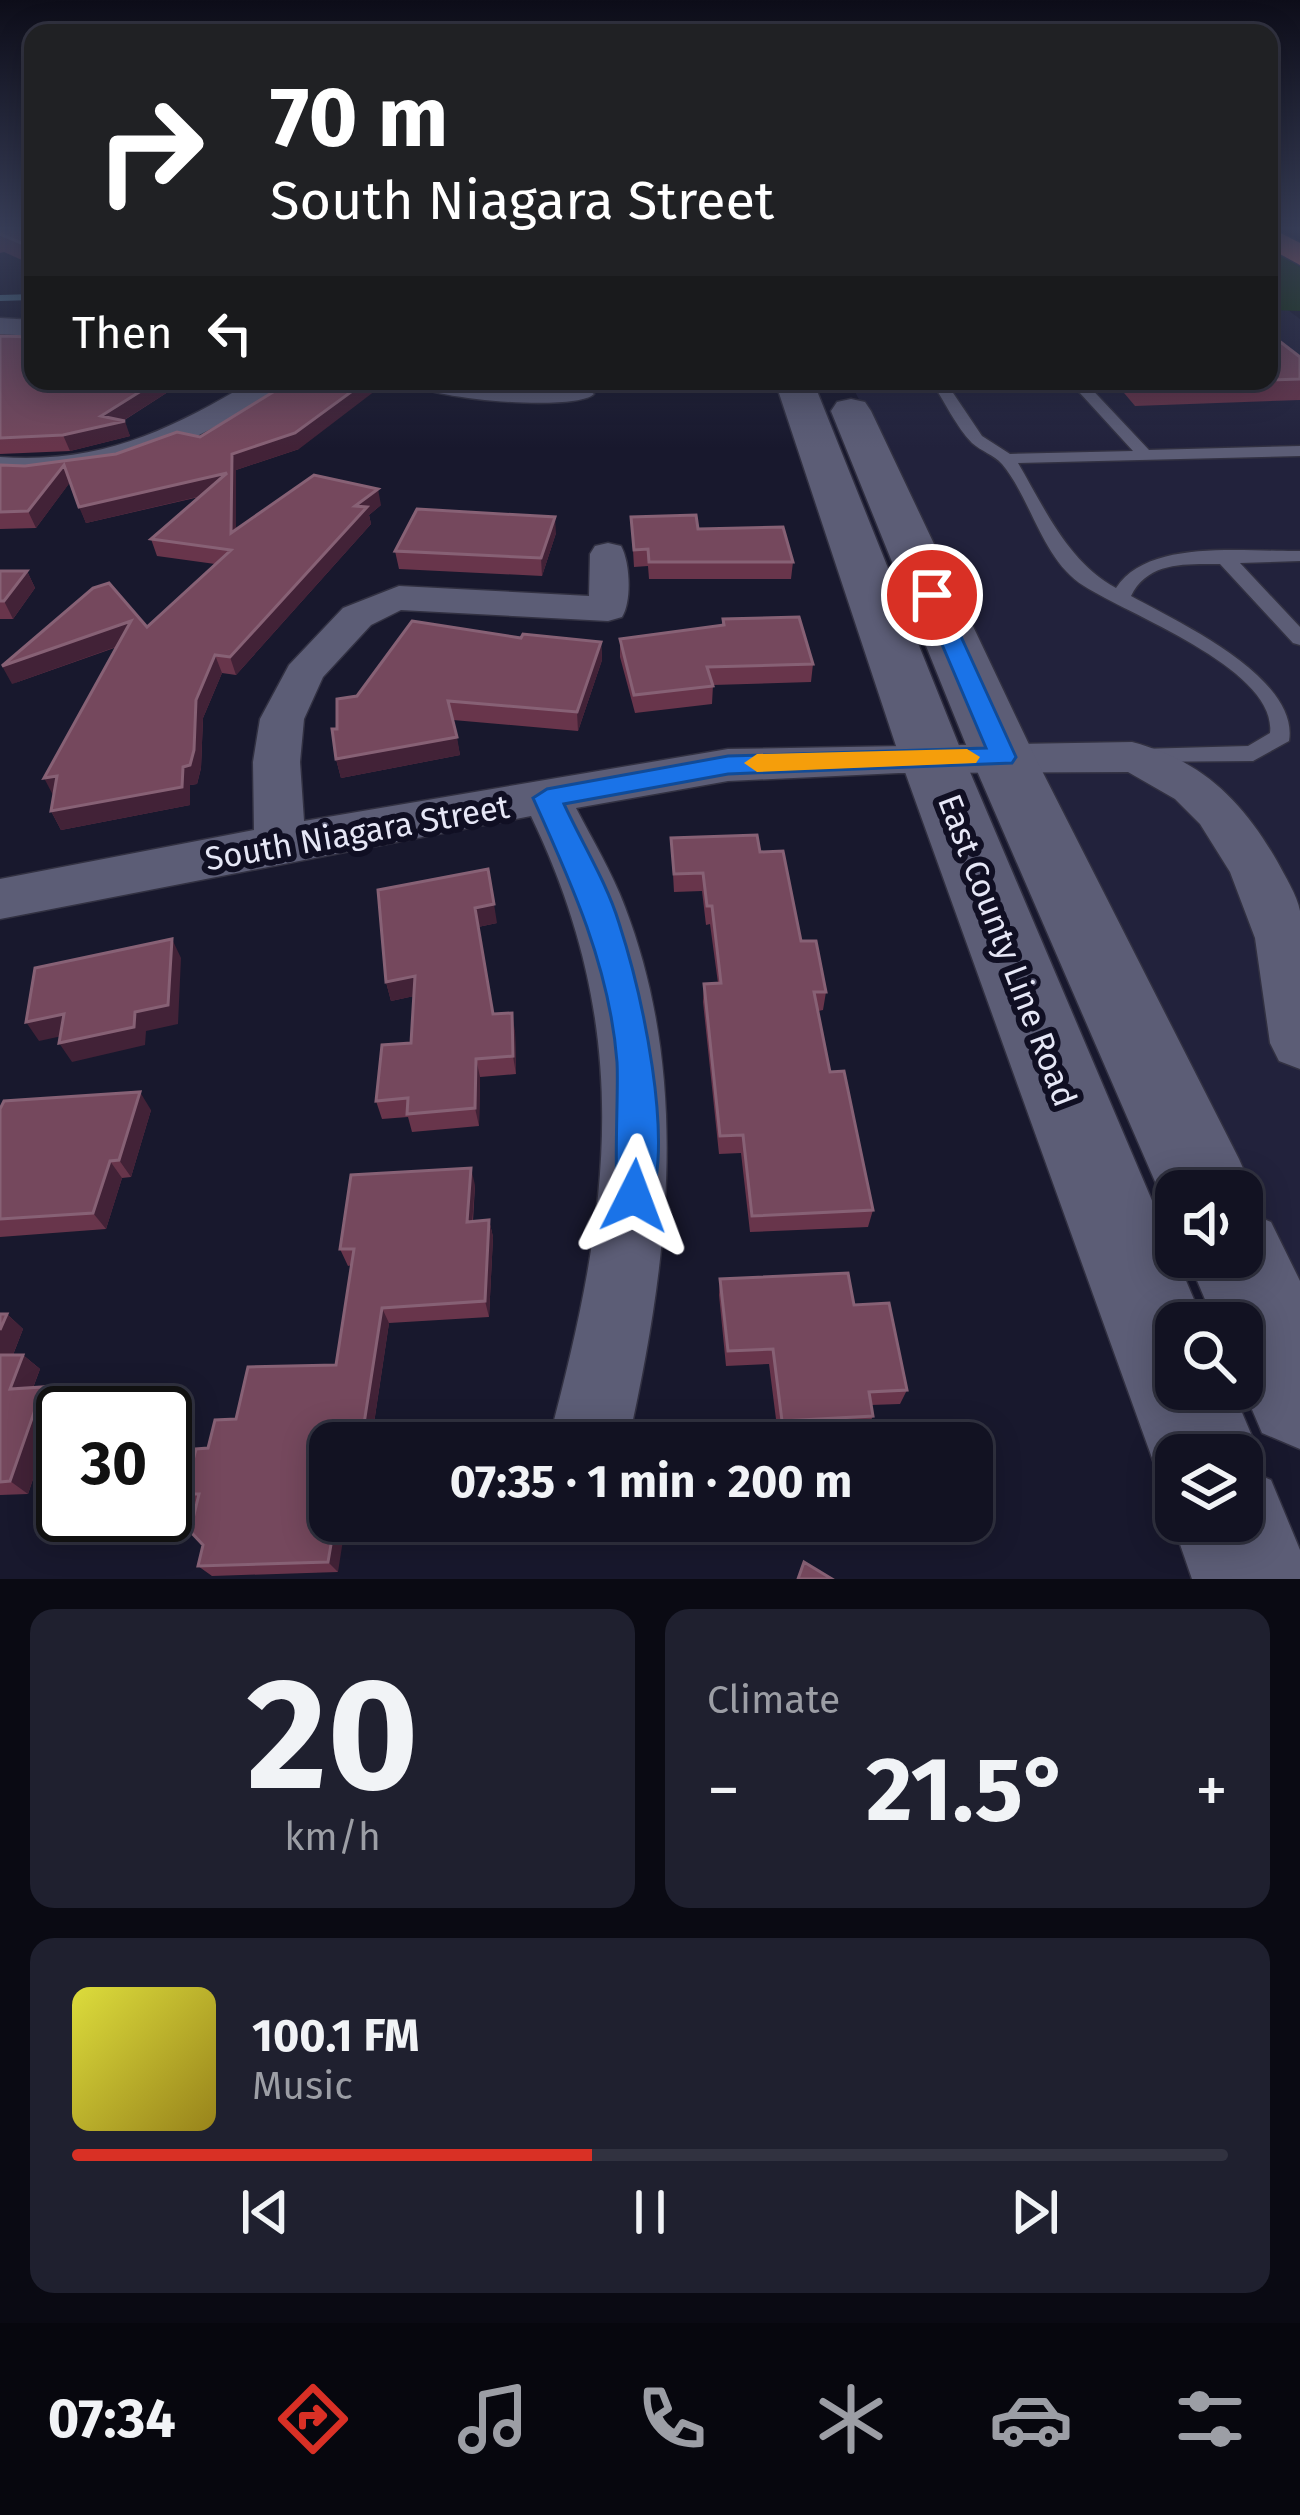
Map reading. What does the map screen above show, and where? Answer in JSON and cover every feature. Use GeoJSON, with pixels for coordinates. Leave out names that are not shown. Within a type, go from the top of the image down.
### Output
{"type":"FeatureCollection","features":[{"type":"Feature","properties":{"kind":"main road","name":"East County Line Road"},"geometry":{"type":"LineString","coordinates":[[798,390],[968,757],[1194,1170]]}},
{"type":"Feature","properties":{"kind":"main road","name":"East County Line Road"},"geometry":{"type":"LineString","coordinates":[[839,390],[968,757],[1155,1319]]}},
{"type":"Feature","properties":{"kind":"main road"},"geometry":{"type":"LineString","coordinates":[[1246,1278],[1300,1395]]}},
{"type":"Feature","properties":{"kind":"main road"},"geometry":{"type":"LineString","coordinates":[[1238,1542],[1252,1579]]}},
{"type":"Feature","properties":{"kind":"street"},"geometry":{"type":"LineString","coordinates":[[0,467],[77,467],[138,454],[180,436],[258,390]]}},
{"type":"Feature","properties":{"kind":"street"},"geometry":{"type":"LineString","coordinates":[[476,390],[580,394]]}},
{"type":"Feature","properties":{"kind":"street"},"geometry":{"type":"LineString","coordinates":[[280,843],[276,736],[286,697],[336,634],[371,604],[400,598],[608,609],[608,554]]}},
{"type":"Feature","properties":{"kind":"street","name":"South Niagara Street"},"geometry":{"type":"LineString","coordinates":[[0,898],[280,843],[728,765],[968,757],[1132,758]]}},
{"type":"Feature","properties":{"kind":"street"},"geometry":{"type":"LineString","coordinates":[[1132,758],[1164,768],[1198,792],[1241,847],[1265,892],[1288,955],[1298,1024]]}},
{"type":"Feature","properties":{"kind":"street"},"geometry":{"type":"LineString","coordinates":[[547,798],[603,920],[634,1057],[639,1150],[630,1241],[592,1422]]}},
{"type":"Feature","properties":{"kind":"lane"},"geometry":{"type":"LineString","coordinates":[[944,390],[977,440],[1007,459],[1063,553],[1085,579],[1243,667],[1270,692],[1284,720],[1276,742],[1253,753],[1132,758]]}},
{"type":"Feature","properties":{"kind":"lane"},"geometry":{"type":"LineString","coordinates":[[1084,390],[1146,456]]}},
{"type":"Feature","properties":{"kind":"lane"},"geometry":{"type":"LineString","coordinates":[[1007,459],[1300,452]]}},
{"type":"Feature","properties":{"kind":"lane"},"geometry":{"type":"LineString","coordinates":[[1119,600],[1126,579],[1159,561],[1300,556]]}},
{"type":"Feature","properties":{"kind":"lane"},"geometry":{"type":"LineString","coordinates":[[1225,558],[1300,638]]}},
{"type":"Feature","properties":{"kind":"shaded area"},"geometry":{"type":"Polygon","coordinates":[[[1278,310],[1288,310],[1300,319],[1300,1320],[1263,1243],[1263,1170],[1228,1170],[854,390],[1278,390],[1278,310]]]}},
{"type":"Feature","properties":{"kind":"green space"},"geometry":{"type":"Polygon","coordinates":[[[1278,301],[1300,301],[1300,311],[1278,310],[1278,301]]]}},
{"type":"Feature","properties":{"kind":"building"},"geometry":{"type":"Polygon","coordinates":[[[0,336],[24,337],[24,390],[143,390],[101,416],[125,421],[63,435],[0,438],[0,336]]]}},
{"type":"Feature","properties":{"kind":"building"},"geometry":{"type":"Polygon","coordinates":[[[1278,340],[1300,357],[1300,379],[1278,380],[1278,340]]]}},
{"type":"Feature","properties":{"kind":"building"},"geometry":{"type":"Polygon","coordinates":[[[276,390],[354,390],[295,433],[232,454],[231,533],[314,475],[378,489],[355,506],[367,507],[230,657],[215,655],[196,700],[194,750],[190,765],[183,767],[182,787],[51,811],[57,776],[44,778],[131,621],[2,666],[93,588],[109,583],[147,627],[231,550],[151,539],[227,473],[79,507],[64,465],[28,511],[0,512],[0,465],[116,454],[177,432],[200,437],[276,390]]]}},
{"type":"Feature","properties":{"kind":"building"},"geometry":{"type":"Polygon","coordinates":[[[417,509],[555,517],[541,558],[395,551],[417,509]]]}},
{"type":"Feature","properties":{"kind":"building"},"geometry":{"type":"Polygon","coordinates":[[[696,515],[698,529],[783,527],[793,562],[649,562],[648,549],[634,550],[631,517],[696,515]]]}},
{"type":"Feature","properties":{"kind":"building"},"geometry":{"type":"Polygon","coordinates":[[[0,571],[27,571],[4,601],[0,601],[0,571]]]}},
{"type":"Feature","properties":{"kind":"building"},"geometry":{"type":"Polygon","coordinates":[[[799,617],[813,664],[707,667],[713,686],[634,695],[620,639],[724,625],[723,619],[799,617]]]}},
{"type":"Feature","properties":{"kind":"building"},"geometry":{"type":"Polygon","coordinates":[[[412,621],[521,638],[523,634],[601,642],[577,712],[448,701],[457,737],[336,759],[332,729],[337,729],[337,699],[357,696],[412,621]]]}},
{"type":"Feature","properties":{"kind":"building"},"geometry":{"type":"Polygon","coordinates":[[[757,835],[760,852],[783,851],[801,941],[816,941],[826,992],[814,992],[830,1072],[844,1071],[873,1210],[752,1216],[743,1135],[720,1136],[704,984],[721,983],[712,906],[707,906],[703,873],[674,874],[671,838],[757,835]]]}},
{"type":"Feature","properties":{"kind":"building"},"geometry":{"type":"Polygon","coordinates":[[[488,869],[494,904],[475,908],[493,1014],[512,1013],[513,1056],[476,1059],[475,1108],[407,1114],[408,1098],[376,1101],[382,1045],[411,1043],[415,976],[386,982],[378,890],[488,869]]]}},
{"type":"Feature","properties":{"kind":"building"},"geometry":{"type":"Polygon","coordinates":[[[172,939],[168,1005],[135,1012],[134,1027],[59,1043],[64,1014],[26,1022],[35,968],[172,939]]]}},
{"type":"Feature","properties":{"kind":"building"},"geometry":{"type":"Polygon","coordinates":[[[140,1092],[119,1160],[110,1161],[93,1213],[0,1219],[0,1109],[4,1101],[140,1092]]]}},
{"type":"Feature","properties":{"kind":"building"},"geometry":{"type":"Polygon","coordinates":[[[471,1168],[467,1222],[489,1220],[485,1301],[382,1308],[364,1422],[309,1422],[309,1542],[331,1542],[328,1562],[198,1566],[203,1545],[192,1533],[199,1494],[192,1494],[192,1464],[196,1449],[208,1448],[215,1420],[236,1419],[248,1367],[336,1365],[354,1249],[340,1249],[351,1175],[471,1168]]]}},
{"type":"Feature","properties":{"kind":"building"},"geometry":{"type":"Polygon","coordinates":[[[848,1273],[854,1305],[889,1303],[907,1390],[869,1392],[873,1416],[782,1421],[773,1349],[728,1351],[720,1279],[848,1273]]]}},
{"type":"Feature","properties":{"kind":"building"},"geometry":{"type":"Polygon","coordinates":[[[0,1355],[23,1355],[10,1389],[36,1387],[36,1407],[10,1481],[0,1482],[0,1355]]]}},
{"type":"Feature","properties":{"kind":"building"},"geometry":{"type":"Polygon","coordinates":[[[804,1562],[832,1579],[798,1579],[804,1562]]]}},
{"type":"Feature","properties":{"kind":"slow traffic"},"geometry":{"type":"LineString","coordinates":[[757,763],[967,757]]}},
{"type":"Feature","properties":{"kind":"route"},"geometry":{"type":"LineString","coordinates":[[634,1196],[639,1150],[634,1057],[603,920],[547,798],[728,765],[1003,757],[932,595]]}}]}
